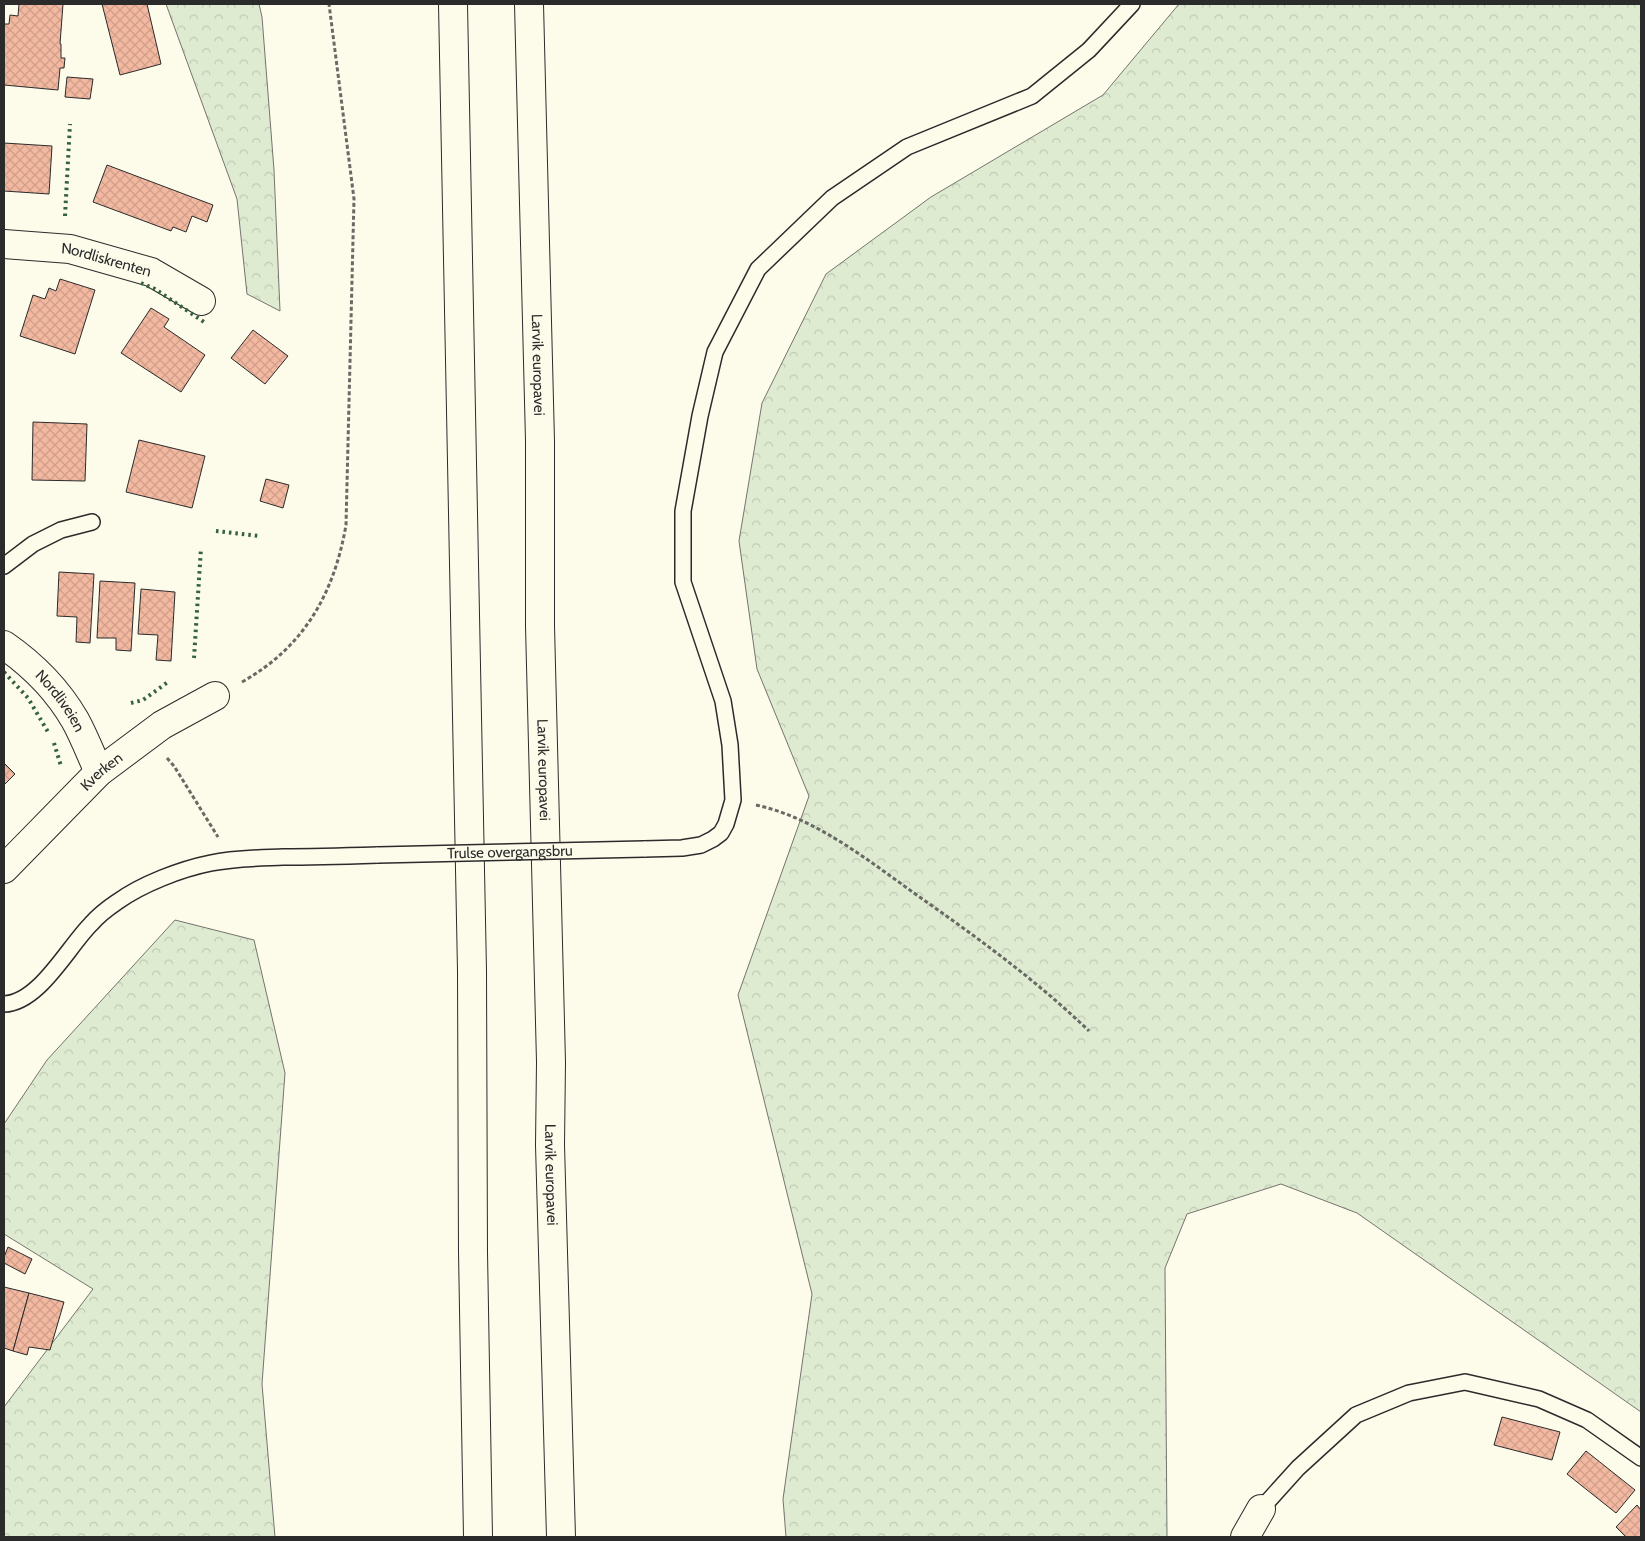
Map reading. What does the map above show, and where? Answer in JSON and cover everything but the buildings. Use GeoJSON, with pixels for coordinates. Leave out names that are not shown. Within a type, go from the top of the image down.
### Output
{"type":"FeatureCollection","features":[{"type":"Feature","properties":{"kind":"main road"},"geometry":{"type":"LineString","coordinates":[[453,4],[472,971],[473,1223],[478,1537]]}},
{"type":"Feature","properties":{"kind":"main road","name":"Larvik europavei"},"geometry":{"type":"LineString","coordinates":[[529,4],[540,441],[540,626],[551,1062],[550,1145],[561,1537]]}},
{"type":"Feature","properties":{"kind":"main road","name":"Nordliskrenten"},"geometry":{"type":"LineString","coordinates":[[4,244],[70,249],[151,272],[202,301]]}},
{"type":"Feature","properties":{"kind":"main road","name":"Nordliveien"},"geometry":{"type":"LineString","coordinates":[[4,645],[23,658],[55,689],[75,720],[99,772]]}},
{"type":"Feature","properties":{"kind":"main road","name":"Kverken"},"geometry":{"type":"LineString","coordinates":[[4,870],[99,772],[162,725],[215,696]]}},
{"type":"Feature","properties":{"kind":"main road"},"geometry":{"type":"LineString","coordinates":[[1244,1537],[1261,1509]]}},
{"type":"Feature","properties":{"kind":"lane"},"geometry":{"type":"LineString","coordinates":[[734,800],[724,701],[682,582],[684,511],[700,416],[715,352],[758,269],[832,198],[907,147],[1032,96],[1089,50],[1132,4]]}},
{"type":"Feature","properties":{"kind":"lane"},"geometry":{"type":"LineString","coordinates":[[4,566],[34,544],[61,530],[92,522]]}},
{"type":"Feature","properties":{"kind":"lane","name":"Trulse overgangsbru"},"geometry":{"type":"LineString","coordinates":[[4,1004],[12,1004],[28,996],[65,958],[91,924],[118,902],[148,885],[179,872],[211,863],[253,858],[682,848],[701,845],[721,833],[734,800]]}},
{"type":"Feature","properties":{"kind":"lane"},"geometry":{"type":"LineString","coordinates":[[1261,1509],[1298,1468],[1356,1416],[1409,1393],[1466,1382],[1539,1399],[1587,1420],[1641,1458]]}},
{"type":"Feature","properties":{"kind":"path"},"geometry":{"type":"LineString","coordinates":[[215,696],[266,666],[296,640],[312,619],[324,597],[335,574],[342,550],[346,525],[354,199],[329,4]]}},
{"type":"Feature","properties":{"kind":"path"},"geometry":{"type":"LineString","coordinates":[[147,736],[174,766],[193,796],[222,845],[226,861]]}},
{"type":"Feature","properties":{"kind":"path"},"geometry":{"type":"LineString","coordinates":[[734,800],[776,809],[805,821],[869,861],[983,941],[1060,1004],[1089,1031]]}},
{"type":"Feature","properties":{"kind":"green space"},"geometry":{"type":"Polygon","coordinates":[[[166,4],[259,4],[262,17],[274,170],[280,311],[247,294],[237,199],[166,4]]]}},
{"type":"Feature","properties":{"kind":"green space"},"geometry":{"type":"Polygon","coordinates":[[[1179,4],[1641,4],[1641,1412],[1357,1213],[1281,1184],[1187,1214],[1165,1268],[1167,1537],[786,1537],[783,1499],[812,1294],[738,995],[809,796],[757,669],[739,541],[762,403],[826,274],[931,197],[1103,95],[1179,4]]]}},
{"type":"Feature","properties":{"kind":"green space"},"geometry":{"type":"Polygon","coordinates":[[[175,920],[254,940],[285,1073],[262,1384],[275,1537],[4,1537],[4,1407],[93,1289],[4,1234],[4,1124],[47,1060],[175,920]]]}},
{"type":"Feature","properties":{"kind":"hedge"},"geometry":{"type":"LineString","coordinates":[[65,216],[70,124]]}},
{"type":"Feature","properties":{"kind":"hedge"},"geometry":{"type":"LineString","coordinates":[[141,283],[155,289],[207,324]]}},
{"type":"Feature","properties":{"kind":"hedge"},"geometry":{"type":"LineString","coordinates":[[216,531],[260,536]]}},
{"type":"Feature","properties":{"kind":"hedge"},"geometry":{"type":"LineString","coordinates":[[194,658],[201,548]]}},
{"type":"Feature","properties":{"kind":"hedge"},"geometry":{"type":"LineString","coordinates":[[4,672],[28,698],[48,732]]}},
{"type":"Feature","properties":{"kind":"hedge"},"geometry":{"type":"LineString","coordinates":[[131,703],[143,700],[168,682]]}},
{"type":"Feature","properties":{"kind":"hedge"},"geometry":{"type":"LineString","coordinates":[[54,743],[61,766]]}}]}
